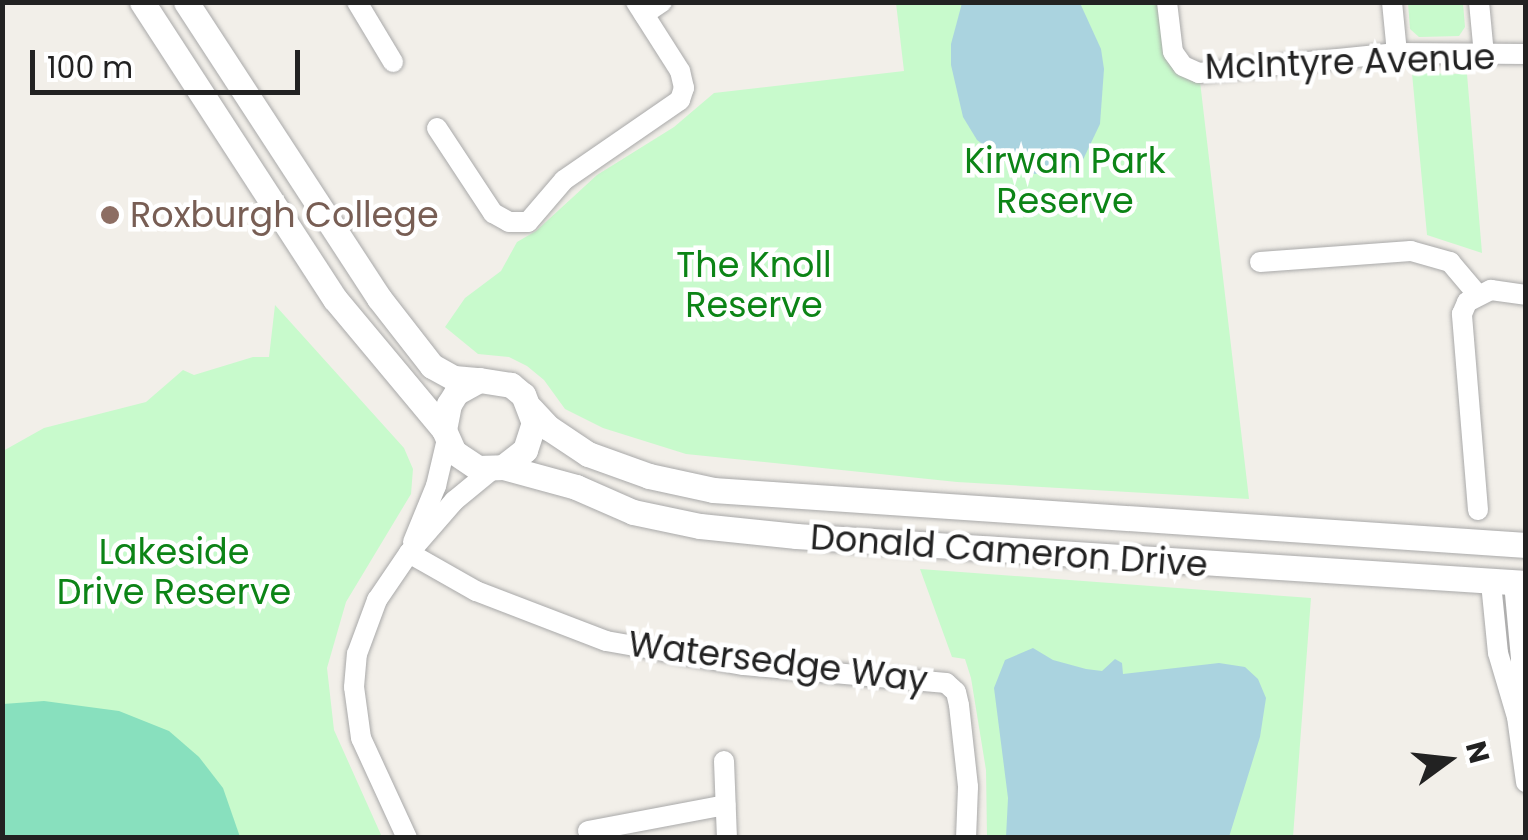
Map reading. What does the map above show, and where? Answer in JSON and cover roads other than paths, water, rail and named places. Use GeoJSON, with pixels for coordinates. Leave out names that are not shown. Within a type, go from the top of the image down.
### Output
{"type":"FeatureCollection","features":[{"type":"Feature","properties":{"kind":"street"},"geometry":{"type":"LineString","coordinates":[[142,2],[341,308],[465,462],[498,468]]}},
{"type":"Feature","properties":{"kind":"street"},"geometry":{"type":"LineString","coordinates":[[186,2],[379,298],[432,366],[454,378],[510,385],[531,409],[532,438],[525,450],[454,501],[409,553]]}},
{"type":"Feature","properties":{"kind":"street"},"geometry":{"type":"LineString","coordinates":[[357,2],[393,62]]}},
{"type":"Feature","properties":{"kind":"street","name":"McIntyre Avenue"},"geometry":{"type":"LineString","coordinates":[[1167,2],[1173,52],[1183,66],[1198,73],[1397,53],[1526,54]]}},
{"type":"Feature","properties":{"kind":"street"},"geometry":{"type":"LineString","coordinates":[[1392,2],[1397,53]]}},
{"type":"Feature","properties":{"kind":"street"},"geometry":{"type":"LineString","coordinates":[[1479,2],[1484,54]]}},
{"type":"Feature","properties":{"kind":"street"},"geometry":{"type":"LineString","coordinates":[[437,128],[493,213],[509,222],[528,222],[564,180],[671,108],[684,88],[647,6]]}},
{"type":"Feature","properties":{"kind":"street"},"geometry":{"type":"LineString","coordinates":[[1260,262],[1411,251],[1450,262],[1477,294]]}},
{"type":"Feature","properties":{"kind":"street"},"geometry":{"type":"LineString","coordinates":[[1478,510],[1462,329],[1467,302],[1490,290],[1526,295]]}},
{"type":"Feature","properties":{"kind":"street"},"geometry":{"type":"LineString","coordinates":[[407,838],[362,738],[354,688],[364,628],[409,553],[436,486],[449,404],[456,393],[480,380]]}},
{"type":"Feature","properties":{"kind":"street","name":"Donald Cameron Drive"},"geometry":{"type":"LineString","coordinates":[[531,409],[549,428],[588,454],[649,476],[713,490],[1511,545]]}},
{"type":"Feature","properties":{"kind":"street","name":"Donald Cameron Drive"},"geometry":{"type":"LineString","coordinates":[[498,468],[524,469],[633,512],[700,526],[1510,583]]}},
{"type":"Feature","properties":{"kind":"street"},"geometry":{"type":"LineString","coordinates":[[1511,545],[1510,583],[1521,658],[1518,716],[1526,782]]}},
{"type":"Feature","properties":{"kind":"street","name":"Watersedge Way"},"geometry":{"type":"LineString","coordinates":[[409,553],[476,591],[606,642],[744,665],[946,683],[956,692],[958,705],[968,787],[966,838]]}},
{"type":"Feature","properties":{"kind":"street"},"geometry":{"type":"LineString","coordinates":[[724,761],[728,838]]}},
{"type":"Feature","properties":{"kind":"street"},"geometry":{"type":"LineString","coordinates":[[588,831],[726,805]]}},
{"type":"Feature","properties":{"kind":"water"},"geometry":{"type":"Polygon","coordinates":[[[962,3],[1080,3],[1101,49],[1104,69],[1100,124],[1080,166],[1035,174],[1014,168],[977,140],[963,117],[951,65],[951,44],[962,3]]]}},
{"type":"Feature","properties":{"kind":"water"},"geometry":{"type":"Polygon","coordinates":[[[1033,648],[1053,660],[1086,669],[1102,671],[1115,659],[1122,663],[1123,674],[1219,663],[1245,667],[1258,679],[1266,698],[1260,737],[1229,837],[1006,837],[1008,798],[994,688],[1005,660],[1033,648]]]}},
{"type":"Feature","properties":{"kind":"place","name":"Roxburgh College"},"geometry":{"type":"Point","coordinates":[110,215]}},
{"type":"Feature","properties":{"kind":"park label","name":"Kirwan Park Reserve"},"geometry":{"type":"Point","coordinates":[1065,181]}},
{"type":"Feature","properties":{"kind":"park label","name":"The Knoll Reserve"},"geometry":{"type":"Point","coordinates":[754,285]}},
{"type":"Feature","properties":{"kind":"park label","name":"Lakeside Drive Reserve"},"geometry":{"type":"Point","coordinates":[174,572]}}]}
